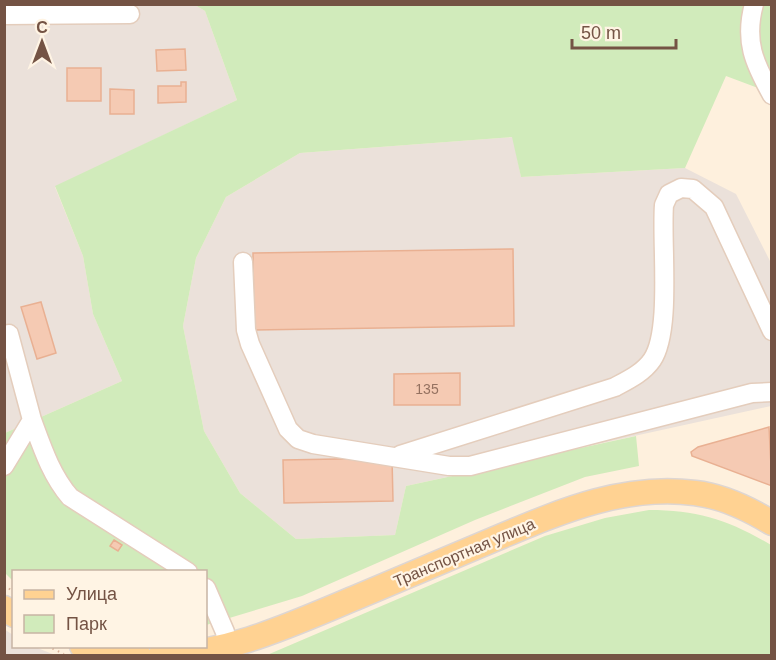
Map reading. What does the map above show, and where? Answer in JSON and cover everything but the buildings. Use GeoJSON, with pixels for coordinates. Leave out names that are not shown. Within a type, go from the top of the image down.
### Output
{"type":"FeatureCollection","features":[{"type":"Feature","properties":{"kind":"main road","name":"Транспортная улица"},"geometry":{"type":"LineString","coordinates":[[160,656],[227,648],[320,612],[562,511],[617,495],[671,491],[697,493],[727,501],[771,523]]}},
{"type":"Feature","properties":{"kind":"main road"},"geometry":{"type":"LineString","coordinates":[[93,648],[139,656]]}},
{"type":"Feature","properties":{"kind":"lane"},"geometry":{"type":"LineString","coordinates":[[754,4],[750,20],[752,56],[771,95]]}},
{"type":"Feature","properties":{"kind":"lane"},"geometry":{"type":"LineString","coordinates":[[4,15],[130,14]]}},
{"type":"Feature","properties":{"kind":"lane"},"geometry":{"type":"LineString","coordinates":[[394,457],[615,387],[645,369],[654,358],[662,331],[664,205],[669,194],[681,188],[693,189],[714,207],[771,331]]}},
{"type":"Feature","properties":{"kind":"lane"},"geometry":{"type":"LineString","coordinates":[[243,261],[246,330],[288,429],[298,439],[313,444],[449,466],[470,466],[729,399],[771,392]]}},
{"type":"Feature","properties":{"kind":"lane"},"geometry":{"type":"LineString","coordinates":[[9,334],[32,420],[51,467],[70,497],[185,570]]}},
{"type":"Feature","properties":{"kind":"lane"},"geometry":{"type":"LineString","coordinates":[[4,466],[32,420]]}},
{"type":"Feature","properties":{"kind":"lane"},"geometry":{"type":"LineString","coordinates":[[207,590],[225,632],[227,648]]}},
{"type":"Feature","properties":{"kind":"path"},"geometry":{"type":"LineString","coordinates":[[51,648],[68,656]]}},
{"type":"Feature","properties":{"kind":"shaded area"},"geometry":{"type":"Polygon","coordinates":[[[5,5],[195,5],[205,11],[237,100],[55,187],[83,256],[93,314],[122,381],[5,433],[5,5]]]}},
{"type":"Feature","properties":{"kind":"shaded area"},"geometry":{"type":"Polygon","coordinates":[[[513,137],[521,177],[685,168],[736,194],[771,263],[771,406],[406,486],[395,535],[296,539],[240,493],[204,431],[183,326],[196,258],[226,197],[300,153],[513,137]]]}},
{"type":"Feature","properties":{"kind":"shaded area"},"geometry":{"type":"Polygon","coordinates":[[[4,629],[12,634],[12,648],[38,648],[55,655],[5,655],[4,629]]]}},
{"type":"Feature","properties":{"kind":"green space"},"geometry":{"type":"Polygon","coordinates":[[[195,5],[771,5],[771,93],[726,76],[685,168],[521,177],[512,137],[300,153],[226,197],[196,258],[183,326],[204,431],[240,493],[296,539],[395,535],[406,486],[636,436],[639,466],[585,477],[475,520],[302,596],[207,625],[207,570],[12,570],[12,580],[5,573],[5,433],[122,381],[93,314],[83,256],[55,186],[237,100],[205,11],[195,5]]]}},
{"type":"Feature","properties":{"kind":"green space"},"geometry":{"type":"Polygon","coordinates":[[[649,510],[683,512],[713,518],[741,529],[771,545],[771,655],[267,655],[545,536],[605,518],[649,510]]]}}]}
